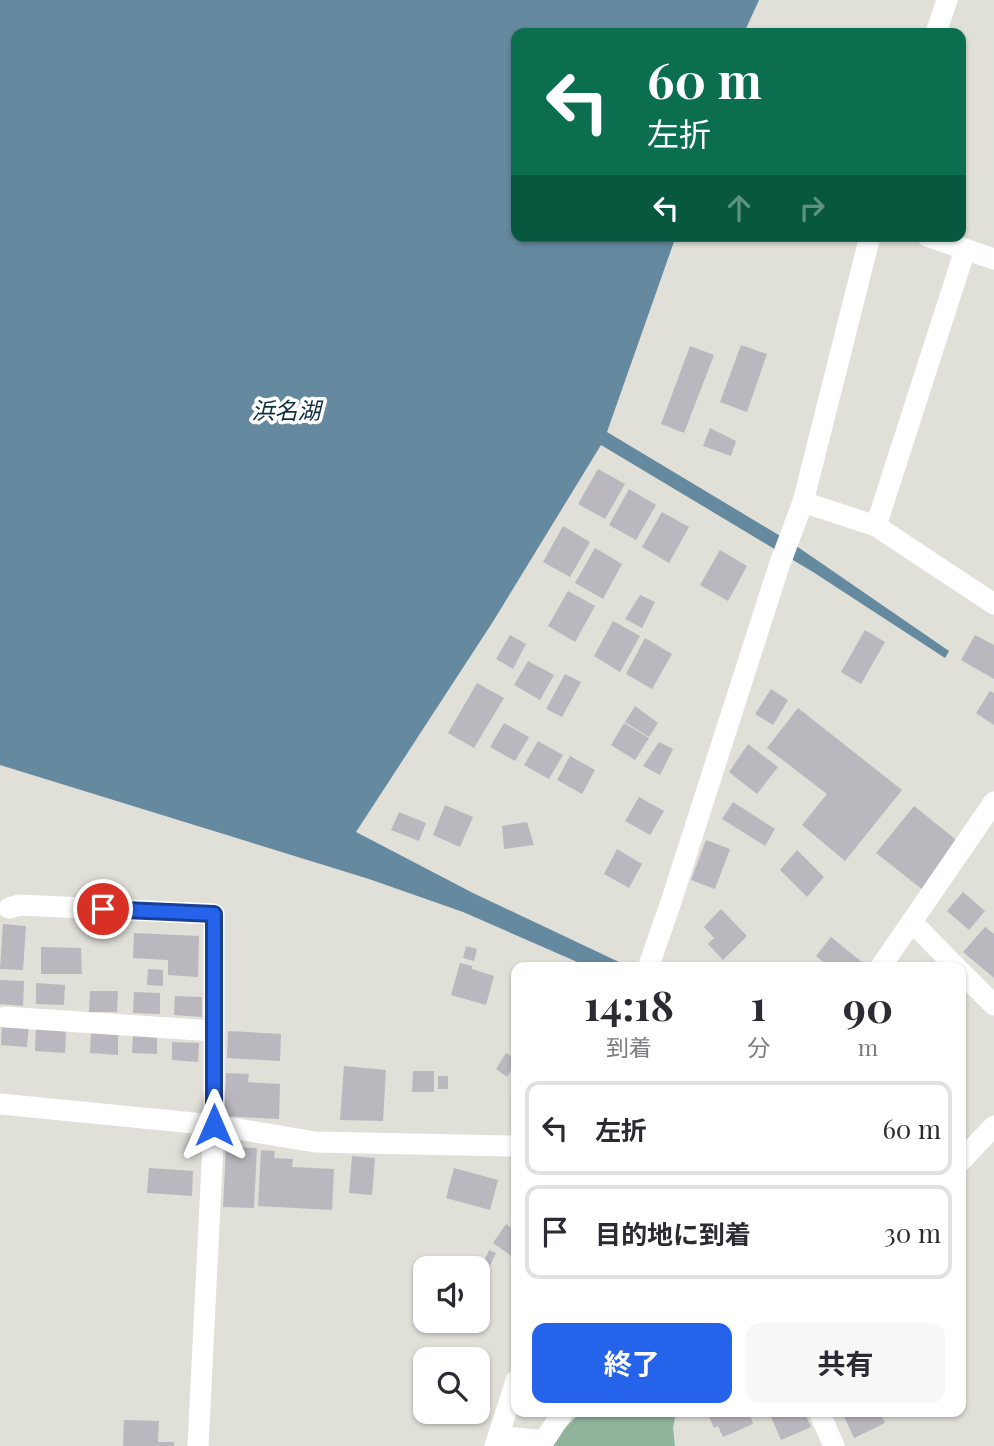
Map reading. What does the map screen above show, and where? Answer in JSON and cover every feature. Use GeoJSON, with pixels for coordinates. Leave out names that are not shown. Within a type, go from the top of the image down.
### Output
{"type":"FeatureCollection","features":[{"type":"Feature","properties":{"kind":"street"},"geometry":{"type":"LineString","coordinates":[[938,28],[947,0]]}},
{"type":"Feature","properties":{"kind":"street"},"geometry":{"type":"LineString","coordinates":[[650,962],[779,566],[803,502],[868,242]]}},
{"type":"Feature","properties":{"kind":"street"},"geometry":{"type":"LineString","coordinates":[[943,242],[994,259]]}},
{"type":"Feature","properties":{"kind":"street"},"geometry":{"type":"LineString","coordinates":[[876,526],[965,250]]}},
{"type":"Feature","properties":{"kind":"street"},"geometry":{"type":"LineString","coordinates":[[803,502],[876,526],[994,604]]}},
{"type":"Feature","properties":{"kind":"street"},"geometry":{"type":"LineString","coordinates":[[884,962],[994,803]]}},
{"type":"Feature","properties":{"kind":"street"},"geometry":{"type":"LineString","coordinates":[[9,908],[20,905],[214,914],[214,1125],[198,1446]]}},
{"type":"Feature","properties":{"kind":"street"},"geometry":{"type":"LineString","coordinates":[[912,922],[951,962]]}},
{"type":"Feature","properties":{"kind":"street"},"geometry":{"type":"LineString","coordinates":[[966,977],[994,1005]]}},
{"type":"Feature","properties":{"kind":"street"},"geometry":{"type":"LineString","coordinates":[[5,1017],[214,1031]]}},
{"type":"Feature","properties":{"kind":"street"},"geometry":{"type":"LineString","coordinates":[[0,1104],[214,1125],[314,1142],[511,1146]]}},
{"type":"Feature","properties":{"kind":"street"},"geometry":{"type":"LineString","coordinates":[[966,1156],[994,1126]]}},
{"type":"Feature","properties":{"kind":"street"},"geometry":{"type":"LineString","coordinates":[[511,1397],[497,1441],[544,1441],[560,1417]]}},
{"type":"Feature","properties":{"kind":"street"},"geometry":{"type":"LineString","coordinates":[[820,1417],[834,1446]]}},
{"type":"Feature","properties":{"kind":"green space"},"geometry":{"type":"Polygon","coordinates":[[[576,1417],[675,1417],[675,1446],[547,1446],[576,1417]]]}},
{"type":"Feature","properties":{"kind":"water","name":"浜名湖"},"geometry":{"type":"Polygon","coordinates":[[[0,0],[759,0],[746,28],[511,28],[511,242],[674,242],[607,432],[792,543],[949,651],[945,658],[813,572],[601,445],[494,620],[356,832],[473,893],[619,962],[577,962],[463,912],[369,879],[0,765],[0,0]]]}},
{"type":"Feature","properties":{"kind":"building"},"geometry":{"type":"Polygon","coordinates":[[[741,345],[767,354],[747,412],[720,402],[741,345]]]}},
{"type":"Feature","properties":{"kind":"building"},"geometry":{"type":"Polygon","coordinates":[[[690,346],[714,355],[684,433],[661,424],[690,346]]]}},
{"type":"Feature","properties":{"kind":"building"},"geometry":{"type":"Polygon","coordinates":[[[710,428],[736,441],[731,456],[703,446],[710,428]]]}},
{"type":"Feature","properties":{"kind":"building"},"geometry":{"type":"Polygon","coordinates":[[[598,469],[625,484],[605,519],[578,504],[598,469]]]}},
{"type":"Feature","properties":{"kind":"building"},"geometry":{"type":"Polygon","coordinates":[[[629,489],[656,505],[636,540],[609,525],[629,489]]]}},
{"type":"Feature","properties":{"kind":"building"},"geometry":{"type":"Polygon","coordinates":[[[662,512],[689,527],[669,563],[642,547],[662,512]]]}},
{"type":"Feature","properties":{"kind":"building"},"geometry":{"type":"Polygon","coordinates":[[[563,526],[590,542],[570,577],[543,562],[563,526]]]}},
{"type":"Feature","properties":{"kind":"building"},"geometry":{"type":"Polygon","coordinates":[[[595,548],[622,564],[603,599],[575,583],[595,548]]]}},
{"type":"Feature","properties":{"kind":"building"},"geometry":{"type":"Polygon","coordinates":[[[720,550],[747,566],[728,601],[700,585],[720,550]]]}},
{"type":"Feature","properties":{"kind":"building"},"geometry":{"type":"Polygon","coordinates":[[[568,591],[595,606],[575,642],[548,626],[568,591]]]}},
{"type":"Feature","properties":{"kind":"building"},"geometry":{"type":"Polygon","coordinates":[[[640,595],[655,602],[642,628],[625,619],[640,595]]]}},
{"type":"Feature","properties":{"kind":"building"},"geometry":{"type":"Polygon","coordinates":[[[613,621],[640,636],[620,672],[594,656],[613,621]]]}},
{"type":"Feature","properties":{"kind":"building"},"geometry":{"type":"Polygon","coordinates":[[[865,630],[885,642],[861,684],[841,672],[865,630]]]}},
{"type":"Feature","properties":{"kind":"building"},"geometry":{"type":"Polygon","coordinates":[[[510,635],[526,644],[513,669],[496,659],[510,635]]]}},
{"type":"Feature","properties":{"kind":"building"},"geometry":{"type":"Polygon","coordinates":[[[975,635],[994,645],[994,679],[961,660],[975,635]]]}},
{"type":"Feature","properties":{"kind":"building"},"geometry":{"type":"Polygon","coordinates":[[[645,638],[672,654],[652,689],[626,674],[645,638]]]}},
{"type":"Feature","properties":{"kind":"building"},"geometry":{"type":"Polygon","coordinates":[[[528,661],[554,675],[540,700],[514,685],[528,661]]]}},
{"type":"Feature","properties":{"kind":"building"},"geometry":{"type":"Polygon","coordinates":[[[565,674],[581,682],[562,717],[546,709],[565,674]]]}},
{"type":"Feature","properties":{"kind":"building"},"geometry":{"type":"Polygon","coordinates":[[[477,683],[504,698],[474,748],[448,733],[477,683]]]}},
{"type":"Feature","properties":{"kind":"building"},"geometry":{"type":"Polygon","coordinates":[[[771,689],[788,700],[773,725],[755,714],[771,689]]]}},
{"type":"Feature","properties":{"kind":"building"},"geometry":{"type":"Polygon","coordinates":[[[990,691],[994,693],[994,725],[976,713],[990,691]]]}},
{"type":"Feature","properties":{"kind":"building"},"geometry":{"type":"Polygon","coordinates":[[[635,706],[658,723],[649,737],[625,722],[635,706]]]}},
{"type":"Feature","properties":{"kind":"building"},"geometry":{"type":"Polygon","coordinates":[[[798,708],[902,790],[845,861],[802,825],[827,794],[767,748],[798,708]]]}},
{"type":"Feature","properties":{"kind":"building"},"geometry":{"type":"Polygon","coordinates":[[[504,723],[529,737],[515,761],[490,747],[504,723]]]}},
{"type":"Feature","properties":{"kind":"building"},"geometry":{"type":"Polygon","coordinates":[[[624,723],[649,738],[635,760],[611,745],[624,723]]]}},
{"type":"Feature","properties":{"kind":"building"},"geometry":{"type":"Polygon","coordinates":[[[538,741],[563,755],[549,779],[524,765],[538,741]]]}},
{"type":"Feature","properties":{"kind":"building"},"geometry":{"type":"Polygon","coordinates":[[[659,742],[673,749],[660,775],[643,766],[659,742]]]}},
{"type":"Feature","properties":{"kind":"building"},"geometry":{"type":"Polygon","coordinates":[[[748,744],[778,767],[757,794],[729,772],[748,744]]]}},
{"type":"Feature","properties":{"kind":"building"},"geometry":{"type":"Polygon","coordinates":[[[570,756],[595,770],[582,794],[557,780],[570,756]]]}},
{"type":"Feature","properties":{"kind":"building"},"geometry":{"type":"Polygon","coordinates":[[[639,797],[664,811],[650,835],[625,821],[639,797]]]}},
{"type":"Feature","properties":{"kind":"building"},"geometry":{"type":"Polygon","coordinates":[[[733,802],[775,829],[765,846],[722,819],[733,802]]]}},
{"type":"Feature","properties":{"kind":"building"},"geometry":{"type":"Polygon","coordinates":[[[445,805],[473,817],[460,847],[433,835],[445,805]]]}},
{"type":"Feature","properties":{"kind":"building"},"geometry":{"type":"Polygon","coordinates":[[[914,806],[960,843],[923,890],[876,853],[914,806]]]}},
{"type":"Feature","properties":{"kind":"building"},"geometry":{"type":"Polygon","coordinates":[[[399,812],[426,823],[419,841],[391,830],[399,812]]]}},
{"type":"Feature","properties":{"kind":"building"},"geometry":{"type":"Polygon","coordinates":[[[527,822],[534,845],[504,849],[502,826],[527,822]]]}},
{"type":"Feature","properties":{"kind":"building"},"geometry":{"type":"Polygon","coordinates":[[[706,840],[730,849],[715,889],[691,880],[706,840]]]}},
{"type":"Feature","properties":{"kind":"building"},"geometry":{"type":"Polygon","coordinates":[[[617,849],[642,864],[629,888],[604,874],[617,849]]]}},
{"type":"Feature","properties":{"kind":"building"},"geometry":{"type":"Polygon","coordinates":[[[797,850],[824,877],[807,897],[780,870],[797,850]]]}},
{"type":"Feature","properties":{"kind":"building"},"geometry":{"type":"Polygon","coordinates":[[[963,892],[985,911],[969,930],[947,911],[963,892]]]}},
{"type":"Feature","properties":{"kind":"building"},"geometry":{"type":"Polygon","coordinates":[[[721,909],[747,936],[723,960],[708,944],[714,938],[704,927],[721,909]]]}},
{"type":"Feature","properties":{"kind":"building"},"geometry":{"type":"Polygon","coordinates":[[[3,924],[26,926],[23,970],[0,969],[3,924]]]}},
{"type":"Feature","properties":{"kind":"building"},"geometry":{"type":"Polygon","coordinates":[[[985,927],[994,934],[994,978],[963,952],[985,927]]]}},
{"type":"Feature","properties":{"kind":"building"},"geometry":{"type":"Polygon","coordinates":[[[134,933],[199,936],[198,977],[168,975],[168,960],[133,958],[134,933]]]}},
{"type":"Feature","properties":{"kind":"building"},"geometry":{"type":"Polygon","coordinates":[[[831,937],[862,962],[824,962],[816,956],[831,937]]]}},
{"type":"Feature","properties":{"kind":"building"},"geometry":{"type":"Polygon","coordinates":[[[466,946],[477,949],[474,961],[463,958],[466,946]]]}},
{"type":"Feature","properties":{"kind":"building"},"geometry":{"type":"Polygon","coordinates":[[[41,947],[81,948],[82,974],[41,974],[41,947]]]}},
{"type":"Feature","properties":{"kind":"building"},"geometry":{"type":"Polygon","coordinates":[[[460,963],[494,976],[486,1005],[451,995],[460,963]]]}},
{"type":"Feature","properties":{"kind":"building"},"geometry":{"type":"Polygon","coordinates":[[[148,969],[163,970],[163,986],[147,985],[148,969]]]}},
{"type":"Feature","properties":{"kind":"building"},"geometry":{"type":"Polygon","coordinates":[[[0,980],[24,981],[23,1006],[0,1004],[0,980]]]}},
{"type":"Feature","properties":{"kind":"building"},"geometry":{"type":"Polygon","coordinates":[[[36,983],[65,985],[64,1005],[36,1004],[36,983]]]}},
{"type":"Feature","properties":{"kind":"building"},"geometry":{"type":"Polygon","coordinates":[[[90,991],[118,991],[117,1012],[89,1012],[90,991]]]}},
{"type":"Feature","properties":{"kind":"building"},"geometry":{"type":"Polygon","coordinates":[[[134,992],[160,993],[160,1014],[133,1013],[134,992]]]}},
{"type":"Feature","properties":{"kind":"building"},"geometry":{"type":"Polygon","coordinates":[[[175,996],[202,997],[202,1017],[174,1015],[175,996]]]}},
{"type":"Feature","properties":{"kind":"building"},"geometry":{"type":"Polygon","coordinates":[[[2,1022],[29,1024],[27,1047],[1,1045],[2,1022]]]}},
{"type":"Feature","properties":{"kind":"building"},"geometry":{"type":"Polygon","coordinates":[[[36,1027],[66,1029],[65,1053],[35,1051],[36,1027]]]}},
{"type":"Feature","properties":{"kind":"building"},"geometry":{"type":"Polygon","coordinates":[[[228,1031],[281,1034],[280,1061],[227,1058],[228,1031]]]}},
{"type":"Feature","properties":{"kind":"building"},"geometry":{"type":"Polygon","coordinates":[[[91,1033],[118,1034],[118,1055],[90,1053],[91,1033]]]}},
{"type":"Feature","properties":{"kind":"building"},"geometry":{"type":"Polygon","coordinates":[[[133,1035],[157,1036],[157,1054],[132,1053],[133,1035]]]}},
{"type":"Feature","properties":{"kind":"building"},"geometry":{"type":"Polygon","coordinates":[[[172,1042],[199,1043],[198,1062],[172,1060],[172,1042]]]}},
{"type":"Feature","properties":{"kind":"building"},"geometry":{"type":"Polygon","coordinates":[[[506,1053],[511,1056],[511,1070],[507,1077],[496,1069],[506,1053]]]}},
{"type":"Feature","properties":{"kind":"building"},"geometry":{"type":"Polygon","coordinates":[[[344,1066],[386,1070],[383,1121],[340,1120],[344,1066]]]}},
{"type":"Feature","properties":{"kind":"building"},"geometry":{"type":"Polygon","coordinates":[[[413,1071],[434,1071],[434,1092],[412,1092],[413,1071]]]}},
{"type":"Feature","properties":{"kind":"building"},"geometry":{"type":"Polygon","coordinates":[[[226,1073],[249,1074],[248,1082],[280,1084],[279,1119],[224,1116],[226,1073]]]}},
{"type":"Feature","properties":{"kind":"building"},"geometry":{"type":"Polygon","coordinates":[[[438,1076],[448,1076],[448,1089],[438,1089],[438,1076]]]}},
{"type":"Feature","properties":{"kind":"building"},"geometry":{"type":"Polygon","coordinates":[[[226,1147],[257,1148],[254,1208],[223,1207],[226,1147]]]}},
{"type":"Feature","properties":{"kind":"building"},"geometry":{"type":"Polygon","coordinates":[[[261,1150],[275,1151],[274,1158],[293,1159],[292,1167],[334,1169],[332,1210],[258,1206],[261,1150]]]}},
{"type":"Feature","properties":{"kind":"building"},"geometry":{"type":"Polygon","coordinates":[[[352,1156],[375,1158],[372,1195],[349,1193],[352,1156]]]}},
{"type":"Feature","properties":{"kind":"building"},"geometry":{"type":"Polygon","coordinates":[[[149,1168],[193,1171],[192,1196],[147,1193],[149,1168]]]}},
{"type":"Feature","properties":{"kind":"building"},"geometry":{"type":"Polygon","coordinates":[[[454,1168],[498,1180],[490,1210],[446,1198],[454,1168]]]}},
{"type":"Feature","properties":{"kind":"building"},"geometry":{"type":"Polygon","coordinates":[[[506,1224],[511,1228],[511,1256],[493,1243],[506,1224]]]}},
{"type":"Feature","properties":{"kind":"building"},"geometry":{"type":"Polygon","coordinates":[[[489,1250],[496,1253],[490,1266],[490,1256],[486,1256],[489,1250]]]}},
{"type":"Feature","properties":{"kind":"building"},"geometry":{"type":"Polygon","coordinates":[[[709,1417],[751,1417],[753,1424],[723,1437],[718,1426],[714,1428],[709,1417]]]}},
{"type":"Feature","properties":{"kind":"building"},"geometry":{"type":"Polygon","coordinates":[[[771,1417],[806,1417],[811,1427],[781,1440],[771,1417]]]}},
{"type":"Feature","properties":{"kind":"building"},"geometry":{"type":"Polygon","coordinates":[[[844,1417],[882,1417],[885,1423],[854,1438],[844,1417]]]}},
{"type":"Feature","properties":{"kind":"building"},"geometry":{"type":"Polygon","coordinates":[[[124,1420],[159,1421],[158,1442],[174,1442],[174,1446],[123,1446],[124,1420]]]}},
{"type":"Feature","properties":{"kind":"route"},"geometry":{"type":"LineString","coordinates":[[103,909],[214,914],[214,1125]]}}]}
